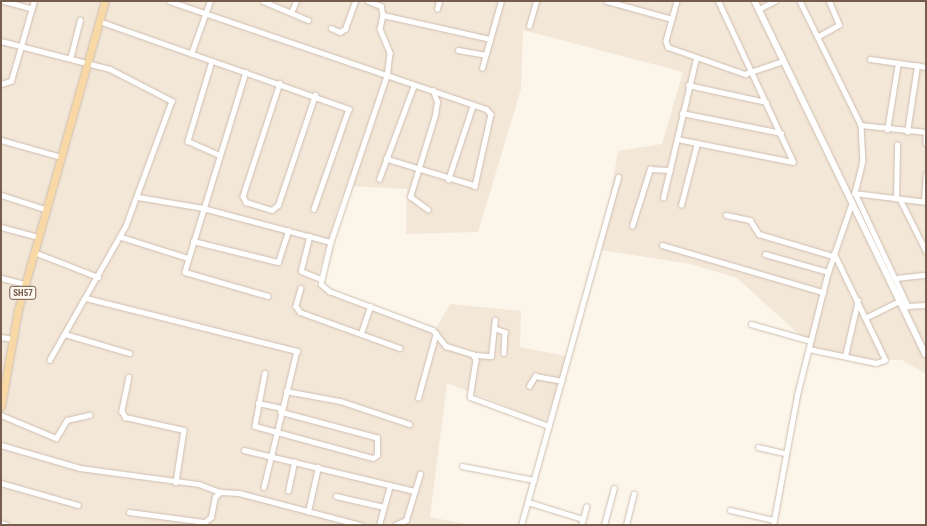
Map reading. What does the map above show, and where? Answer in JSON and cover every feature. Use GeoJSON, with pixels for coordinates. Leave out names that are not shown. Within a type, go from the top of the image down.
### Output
{"type":"FeatureCollection","features":[{"type":"Feature","properties":{"kind":"main road","name":"SH57"},"geometry":{"type":"LineString","coordinates":[[1,406],[25,284],[86,63],[101,1]]}},
{"type":"Feature","properties":{"kind":"main road","name":"SH57"},"geometry":{"type":"LineString","coordinates":[[53,181],[58,156],[105,1]]}},
{"type":"Feature","properties":{"kind":"street"},"geometry":{"type":"LineString","coordinates":[[4,1],[31,8]]}},
{"type":"Feature","properties":{"kind":"street"},"geometry":{"type":"LineString","coordinates":[[1,84],[11,81],[34,1]]}},
{"type":"Feature","properties":{"kind":"street"},"geometry":{"type":"LineString","coordinates":[[169,1],[473,105],[491,114],[476,184],[469,187],[386,159]]}},
{"type":"Feature","properties":{"kind":"street"},"geometry":{"type":"LineString","coordinates":[[191,54],[210,1]]}},
{"type":"Feature","properties":{"kind":"street"},"geometry":{"type":"LineString","coordinates":[[263,1],[308,20]]}},
{"type":"Feature","properties":{"kind":"street"},"geometry":{"type":"LineString","coordinates":[[291,12],[296,1]]}},
{"type":"Feature","properties":{"kind":"street"},"geometry":{"type":"LineString","coordinates":[[331,28],[340,32],[345,29],[355,1]]}},
{"type":"Feature","properties":{"kind":"street"},"geometry":{"type":"LineString","coordinates":[[368,1],[382,6],[383,14],[380,29],[390,53],[387,76],[331,242],[321,279],[323,288],[436,333],[446,346],[474,355],[491,356],[495,320]]}},
{"type":"Feature","properties":{"kind":"street"},"geometry":{"type":"LineString","coordinates":[[436,9],[439,1]]}},
{"type":"Feature","properties":{"kind":"street"},"geometry":{"type":"LineString","coordinates":[[482,68],[501,1]]}},
{"type":"Feature","properties":{"kind":"street"},"geometry":{"type":"LineString","coordinates":[[530,26],[536,1]]}},
{"type":"Feature","properties":{"kind":"street"},"geometry":{"type":"LineString","coordinates":[[607,1],[672,20]]}},
{"type":"Feature","properties":{"kind":"street"},"geometry":{"type":"LineString","coordinates":[[677,1],[666,45],[696,58],[753,74],[783,61]]}},
{"type":"Feature","properties":{"kind":"street"},"geometry":{"type":"LineString","coordinates":[[678,139],[789,164],[793,160],[718,1]]}},
{"type":"Feature","properties":{"kind":"street"},"geometry":{"type":"LineString","coordinates":[[755,1],[844,192],[899,304],[926,354]]}},
{"type":"Feature","properties":{"kind":"street"},"geometry":{"type":"LineString","coordinates":[[759,9],[775,1]]}},
{"type":"Feature","properties":{"kind":"street"},"geometry":{"type":"LineString","coordinates":[[800,1],[861,125],[863,161],[855,193],[908,306]]}},
{"type":"Feature","properties":{"kind":"street"},"geometry":{"type":"LineString","coordinates":[[817,37],[840,25],[829,1]]}},
{"type":"Feature","properties":{"kind":"street"},"geometry":{"type":"LineString","coordinates":[[383,14],[490,39]]}},
{"type":"Feature","properties":{"kind":"street"},"geometry":{"type":"LineString","coordinates":[[70,59],[80,20]]}},
{"type":"Feature","properties":{"kind":"street"},"geometry":{"type":"LineString","coordinates":[[99,21],[344,106],[349,114],[314,209]]}},
{"type":"Feature","properties":{"kind":"street"},"geometry":{"type":"LineString","coordinates":[[1,41],[86,63],[131,77],[171,99],[138,197],[121,237],[50,360]]}},
{"type":"Feature","properties":{"kind":"street"},"geometry":{"type":"LineString","coordinates":[[458,50],[485,55]]}},
{"type":"Feature","properties":{"kind":"street"},"geometry":{"type":"LineString","coordinates":[[663,198],[678,139],[688,85],[696,58]]}},
{"type":"Feature","properties":{"kind":"street"},"geometry":{"type":"LineString","coordinates":[[870,59],[926,67]]}},
{"type":"Feature","properties":{"kind":"street"},"geometry":{"type":"LineString","coordinates":[[212,61],[188,141],[219,155]]}},
{"type":"Feature","properties":{"kind":"street"},"geometry":{"type":"LineString","coordinates":[[887,130],[898,63]]}},
{"type":"Feature","properties":{"kind":"street"},"geometry":{"type":"LineString","coordinates":[[907,132],[917,66]]}},
{"type":"Feature","properties":{"kind":"street"},"geometry":{"type":"LineString","coordinates":[[246,72],[188,258],[187,274],[268,296]]}},
{"type":"Feature","properties":{"kind":"street"},"geometry":{"type":"LineString","coordinates":[[280,83],[243,196],[246,202],[272,210],[278,206],[315,95]]}},
{"type":"Feature","properties":{"kind":"street"},"geometry":{"type":"LineString","coordinates":[[379,179],[414,85]]}},
{"type":"Feature","properties":{"kind":"street"},"geometry":{"type":"LineString","coordinates":[[688,85],[766,102]]}},
{"type":"Feature","properties":{"kind":"street"},"geometry":{"type":"LineString","coordinates":[[428,210],[410,197],[435,115],[437,102],[433,91]]}},
{"type":"Feature","properties":{"kind":"street"},"geometry":{"type":"LineString","coordinates":[[448,180],[473,105]]}},
{"type":"Feature","properties":{"kind":"street"},"geometry":{"type":"LineString","coordinates":[[682,113],[781,133]]}},
{"type":"Feature","properties":{"kind":"street"},"geometry":{"type":"LineString","coordinates":[[861,125],[887,130],[926,132]]}},
{"type":"Feature","properties":{"kind":"street"},"geometry":{"type":"LineString","coordinates":[[926,136],[926,143]]}},
{"type":"Feature","properties":{"kind":"street"},"geometry":{"type":"LineString","coordinates":[[1,140],[58,156]]}},
{"type":"Feature","properties":{"kind":"street"},"geometry":{"type":"LineString","coordinates":[[681,205],[697,143]]}},
{"type":"Feature","properties":{"kind":"street"},"geometry":{"type":"LineString","coordinates":[[897,145],[898,199],[926,251]]}},
{"type":"Feature","properties":{"kind":"street"},"geometry":{"type":"LineString","coordinates":[[632,226],[648,172],[653,168],[670,170]]}},
{"type":"Feature","properties":{"kind":"street"},"geometry":{"type":"LineString","coordinates":[[844,192],[925,201],[926,175]]}},
{"type":"Feature","properties":{"kind":"street"},"geometry":{"type":"LineString","coordinates":[[521,525],[618,177]]}},
{"type":"Feature","properties":{"kind":"street"},"geometry":{"type":"LineString","coordinates":[[1,195],[45,209]]}},
{"type":"Feature","properties":{"kind":"street"},"geometry":{"type":"LineString","coordinates":[[138,197],[203,208],[331,242]]}},
{"type":"Feature","properties":{"kind":"street"},"geometry":{"type":"LineString","coordinates":[[730,510],[774,523],[784,453],[811,340],[833,255],[851,206]]}},
{"type":"Feature","properties":{"kind":"street"},"geometry":{"type":"LineString","coordinates":[[726,215],[750,220],[759,234],[833,255],[867,317],[885,356],[884,363],[809,349]]}},
{"type":"Feature","properties":{"kind":"street"},"geometry":{"type":"LineString","coordinates":[[1,227],[38,237]]}},
{"type":"Feature","properties":{"kind":"street"},"geometry":{"type":"LineString","coordinates":[[193,241],[278,262],[288,231]]}},
{"type":"Feature","properties":{"kind":"street"},"geometry":{"type":"LineString","coordinates":[[310,236],[301,272],[321,279]]}},
{"type":"Feature","properties":{"kind":"street"},"geometry":{"type":"LineString","coordinates":[[121,237],[188,258]]}},
{"type":"Feature","properties":{"kind":"street"},"geometry":{"type":"LineString","coordinates":[[662,245],[823,292]]}},
{"type":"Feature","properties":{"kind":"street"},"geometry":{"type":"LineString","coordinates":[[34,252],[98,277]]}},
{"type":"Feature","properties":{"kind":"street"},"geometry":{"type":"LineString","coordinates":[[765,254],[828,272]]}},
{"type":"Feature","properties":{"kind":"street"},"geometry":{"type":"LineString","coordinates":[[896,278],[926,274]]}},
{"type":"Feature","properties":{"kind":"street"},"geometry":{"type":"LineString","coordinates":[[1,278],[25,284]]}},
{"type":"Feature","properties":{"kind":"street"},"geometry":{"type":"LineString","coordinates":[[301,288],[297,310],[400,348]]}},
{"type":"Feature","properties":{"kind":"street"},"geometry":{"type":"LineString","coordinates":[[86,298],[295,350],[298,355],[281,410],[264,487]]}},
{"type":"Feature","properties":{"kind":"street"},"geometry":{"type":"LineString","coordinates":[[845,356],[858,300]]}},
{"type":"Feature","properties":{"kind":"street"},"geometry":{"type":"LineString","coordinates":[[867,317],[899,304],[908,306],[926,306]]}},
{"type":"Feature","properties":{"kind":"street"},"geometry":{"type":"LineString","coordinates":[[361,333],[370,307]]}},
{"type":"Feature","properties":{"kind":"street"},"geometry":{"type":"LineString","coordinates":[[751,324],[811,340]]}},
{"type":"Feature","properties":{"kind":"street"},"geometry":{"type":"LineString","coordinates":[[494,328],[505,332],[504,353]]}},
{"type":"Feature","properties":{"kind":"street"},"geometry":{"type":"LineString","coordinates":[[418,398],[436,333]]}},
{"type":"Feature","properties":{"kind":"street"},"geometry":{"type":"LineString","coordinates":[[65,334],[129,353]]}},
{"type":"Feature","properties":{"kind":"street"},"geometry":{"type":"LineString","coordinates":[[1,337],[13,339]]}},
{"type":"Feature","properties":{"kind":"street"},"geometry":{"type":"LineString","coordinates":[[474,355],[470,397],[549,426]]}},
{"type":"Feature","properties":{"kind":"street"},"geometry":{"type":"LineString","coordinates":[[258,403],[377,438],[377,455],[373,458],[276,432],[254,424],[258,403],[265,373]]}},
{"type":"Feature","properties":{"kind":"street"},"geometry":{"type":"LineString","coordinates":[[529,386],[535,376],[562,381]]}},
{"type":"Feature","properties":{"kind":"street"},"geometry":{"type":"LineString","coordinates":[[129,377],[122,411],[125,417],[184,430],[176,482]]}},
{"type":"Feature","properties":{"kind":"street"},"geometry":{"type":"LineString","coordinates":[[286,391],[340,401],[409,424]]}},
{"type":"Feature","properties":{"kind":"street"},"geometry":{"type":"LineString","coordinates":[[1,415],[56,438],[66,420],[89,415]]}},
{"type":"Feature","properties":{"kind":"street"},"geometry":{"type":"LineString","coordinates":[[1,444],[80,468],[207,486],[220,492],[239,493],[360,525]]}},
{"type":"Feature","properties":{"kind":"street"},"geometry":{"type":"LineString","coordinates":[[758,447],[784,453]]}},
{"type":"Feature","properties":{"kind":"street"},"geometry":{"type":"LineString","coordinates":[[244,450],[415,491]]}},
{"type":"Feature","properties":{"kind":"street"},"geometry":{"type":"LineString","coordinates":[[288,491],[294,462]]}},
{"type":"Feature","properties":{"kind":"street"},"geometry":{"type":"LineString","coordinates":[[462,466],[534,480]]}},
{"type":"Feature","properties":{"kind":"street"},"geometry":{"type":"LineString","coordinates":[[308,512],[318,467]]}},
{"type":"Feature","properties":{"kind":"street"},"geometry":{"type":"LineString","coordinates":[[395,525],[406,520],[420,474]]}},
{"type":"Feature","properties":{"kind":"street"},"geometry":{"type":"LineString","coordinates":[[1,483],[78,505]]}},
{"type":"Feature","properties":{"kind":"street"},"geometry":{"type":"LineString","coordinates":[[379,525],[390,485]]}},
{"type":"Feature","properties":{"kind":"street"},"geometry":{"type":"LineString","coordinates":[[604,525],[614,488]]}},
{"type":"Feature","properties":{"kind":"street"},"geometry":{"type":"LineString","coordinates":[[129,512],[205,522],[211,517],[216,496],[220,492]]}},
{"type":"Feature","properties":{"kind":"street"},"geometry":{"type":"LineString","coordinates":[[626,525],[634,494]]}},
{"type":"Feature","properties":{"kind":"street"},"geometry":{"type":"LineString","coordinates":[[336,496],[384,507]]}},
{"type":"Feature","properties":{"kind":"street"},"geometry":{"type":"LineString","coordinates":[[528,502],[583,519]]}},
{"type":"Feature","properties":{"kind":"street"},"geometry":{"type":"LineString","coordinates":[[581,525],[586,507]]}},
{"type":"Feature","properties":{"kind":"street"},"geometry":{"type":"LineString","coordinates":[[1,523],[7,525]]}},
{"type":"Feature","properties":{"kind":"shaded area"},"geometry":{"type":"Polygon","coordinates":[[[1,1],[926,1],[926,374],[902,360],[837,358],[814,348],[737,278],[691,264],[601,250],[618,151],[662,144],[683,72],[523,30],[521,89],[478,232],[406,234],[407,189],[351,186],[342,197],[315,284],[435,330],[450,304],[521,311],[520,347],[571,357],[545,422],[447,383],[430,517],[471,525],[1,525],[1,1]]]}}]}
